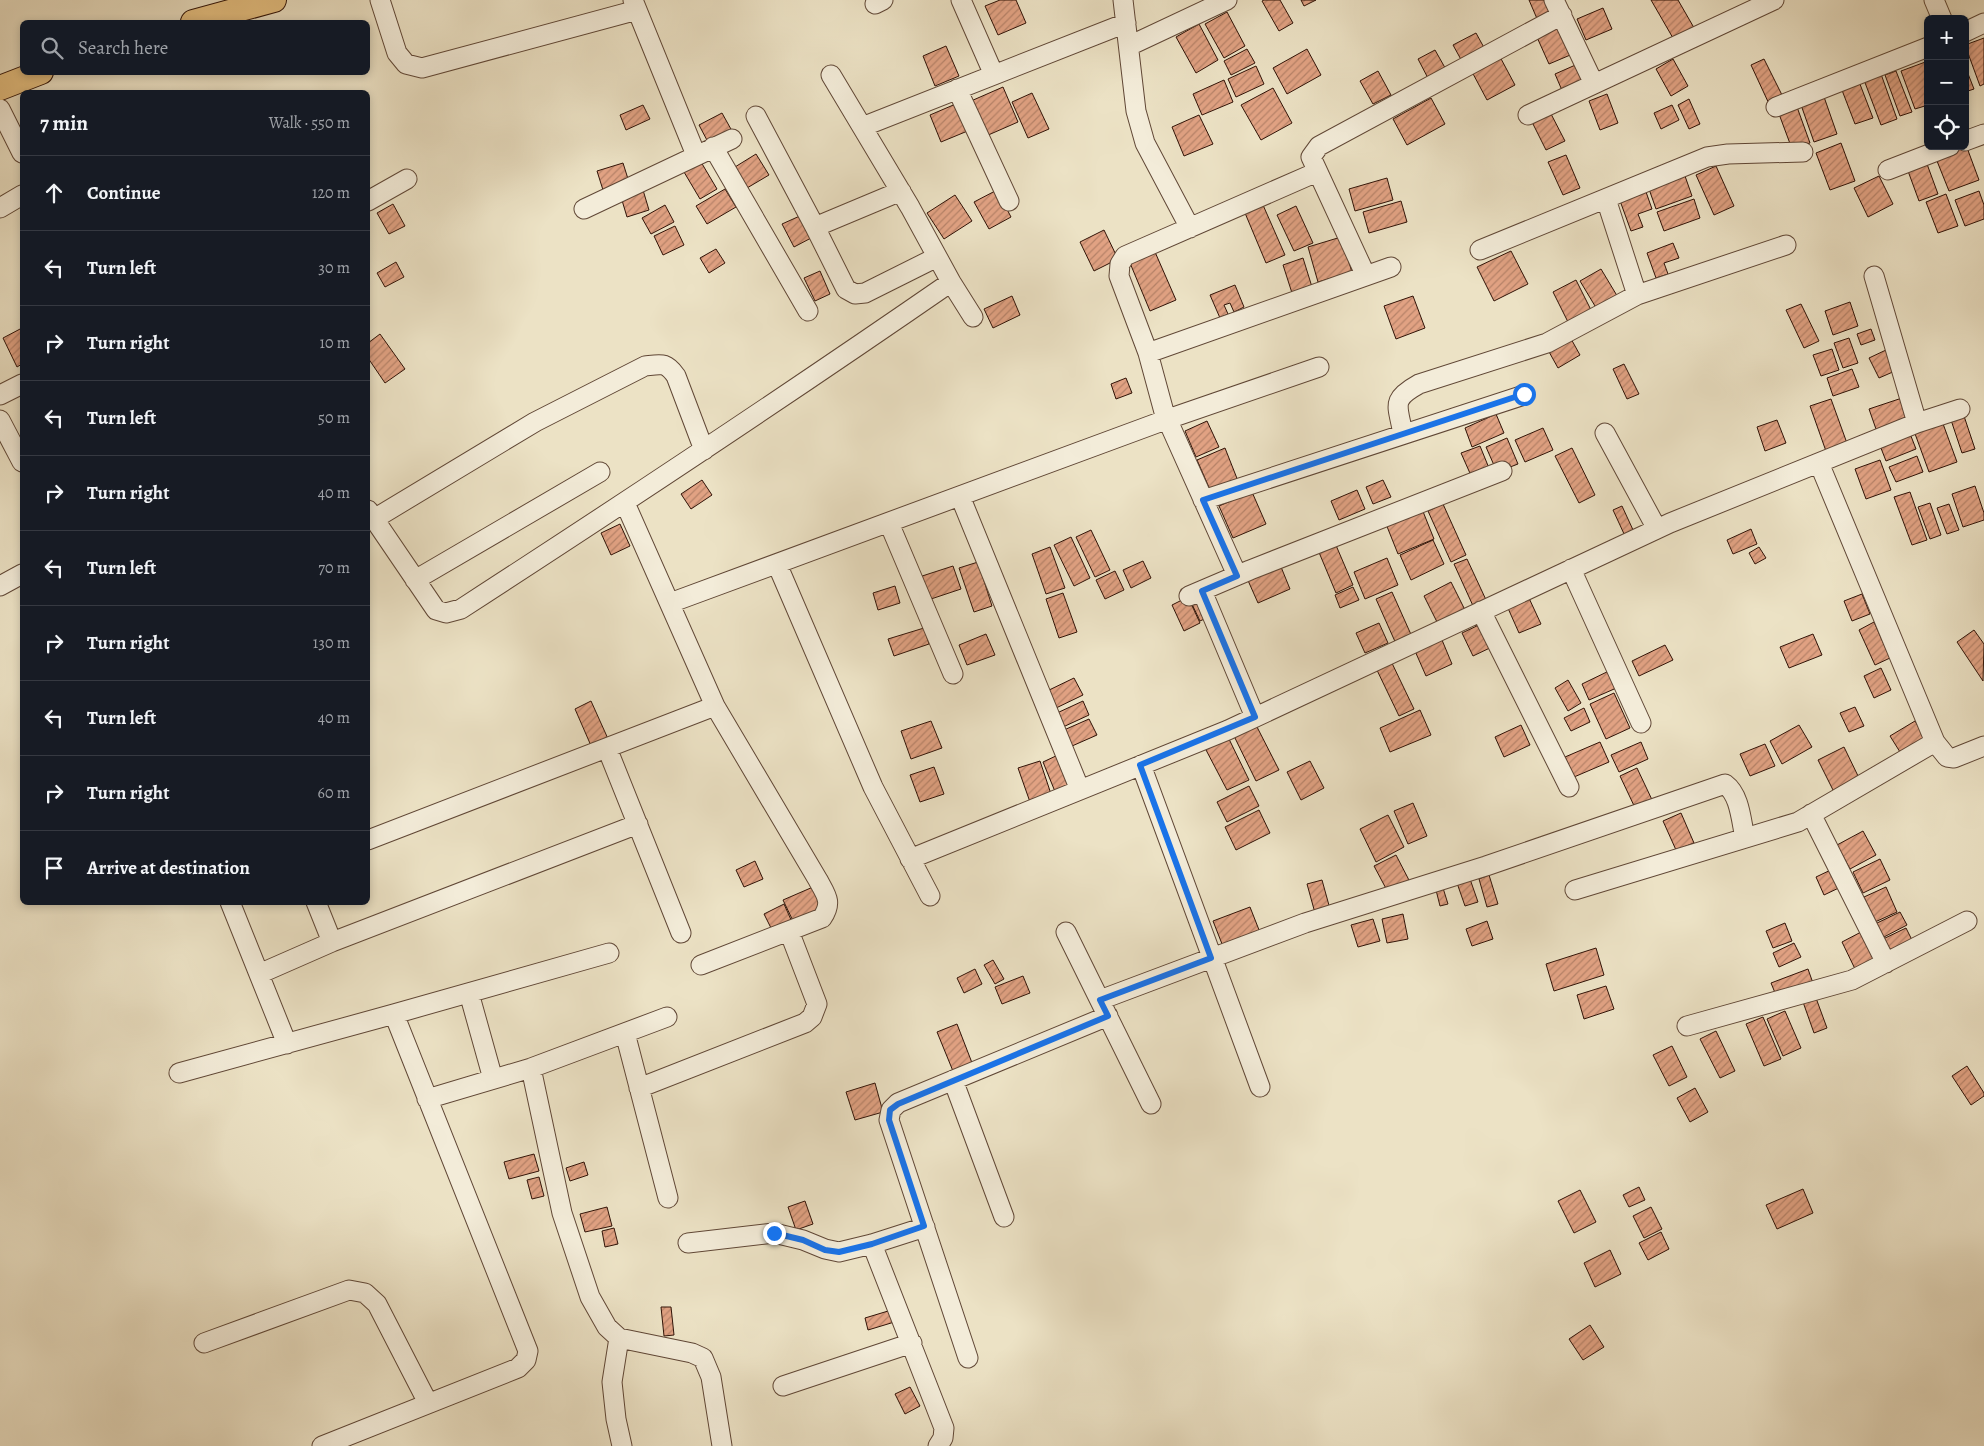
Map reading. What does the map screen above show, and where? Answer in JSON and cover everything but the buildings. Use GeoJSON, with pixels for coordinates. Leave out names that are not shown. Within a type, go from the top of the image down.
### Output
{"type":"FeatureCollection","features":[{"type":"Feature","properties":{"kind":"main road"},"geometry":{"type":"LineString","coordinates":[[199,20],[243,4],[274,0]]}},
{"type":"Feature","properties":{"kind":"main road"},"geometry":{"type":"LineString","coordinates":[[0,88],[32,75]]}},
{"type":"Feature","properties":{"kind":"street"},"geometry":{"type":"LineString","coordinates":[[380,0],[397,53],[406,64],[422,68],[635,5],[704,151],[808,311]]}},
{"type":"Feature","properties":{"kind":"street"},"geometry":{"type":"LineString","coordinates":[[960,0],[994,75]]}},
{"type":"Feature","properties":{"kind":"street"},"geometry":{"type":"LineString","coordinates":[[1123,0],[1136,112],[1145,144],[1190,228]]}},
{"type":"Feature","properties":{"kind":"street"},"geometry":{"type":"LineString","coordinates":[[1129,46],[1227,0]]}},
{"type":"Feature","properties":{"kind":"street"},"geometry":{"type":"LineString","coordinates":[[1528,114],[1774,0]]}},
{"type":"Feature","properties":{"kind":"street"},"geometry":{"type":"LineString","coordinates":[[1934,0],[1940,15]]}},
{"type":"Feature","properties":{"kind":"street"},"geometry":{"type":"LineString","coordinates":[[1366,276],[1311,157],[1319,146],[1558,8],[1594,84]]}},
{"type":"Feature","properties":{"kind":"street"},"geometry":{"type":"LineString","coordinates":[[1969,30],[1984,23]]}},
{"type":"Feature","properties":{"kind":"street"},"geometry":{"type":"LineString","coordinates":[[862,127],[1126,24]]}},
{"type":"Feature","properties":{"kind":"street"},"geometry":{"type":"LineString","coordinates":[[1776,107],[1924,49]]}},
{"type":"Feature","properties":{"kind":"street"},"geometry":{"type":"LineString","coordinates":[[831,75],[901,191],[950,282],[973,317]]}},
{"type":"Feature","properties":{"kind":"street"},"geometry":{"type":"LineString","coordinates":[[957,90],[1009,201]]}},
{"type":"Feature","properties":{"kind":"street"},"geometry":{"type":"LineString","coordinates":[[0,108],[20,150]]}},
{"type":"Feature","properties":{"kind":"street"},"geometry":{"type":"LineString","coordinates":[[756,116],[846,289],[855,294],[865,294],[937,257]]}},
{"type":"Feature","properties":{"kind":"street"},"geometry":{"type":"LineString","coordinates":[[1969,139],[1984,134]]}},
{"type":"Feature","properties":{"kind":"street"},"geometry":{"type":"LineString","coordinates":[[584,209],[732,139]]}},
{"type":"Feature","properties":{"kind":"street"},"geometry":{"type":"LineString","coordinates":[[1888,170],[1940,150]]}},
{"type":"Feature","properties":{"kind":"street"},"geometry":{"type":"LineString","coordinates":[[1480,250],[1707,157],[1728,154],[1803,152]]}},
{"type":"Feature","properties":{"kind":"street"},"geometry":{"type":"LineString","coordinates":[[1237,576],[1168,419],[1148,353],[1119,276],[1120,264],[1125,256],[1317,172]]}},
{"type":"Feature","properties":{"kind":"street"},"geometry":{"type":"LineString","coordinates":[[370,200],[407,179]]}},
{"type":"Feature","properties":{"kind":"street"},"geometry":{"type":"LineString","coordinates":[[815,227],[901,191]]}},
{"type":"Feature","properties":{"kind":"street"},"geometry":{"type":"LineString","coordinates":[[0,208],[20,196]]}},
{"type":"Feature","properties":{"kind":"street"},"geometry":{"type":"LineString","coordinates":[[1606,199],[1638,295]]}},
{"type":"Feature","properties":{"kind":"street"},"geometry":{"type":"LineString","coordinates":[[1403,434],[1398,403],[1403,393],[1419,384],[1547,344],[1638,295],[1786,245]]}},
{"type":"Feature","properties":{"kind":"street"},"geometry":{"type":"LineString","coordinates":[[1148,353],[1391,267]]}},
{"type":"Feature","properties":{"kind":"street"},"geometry":{"type":"LineString","coordinates":[[1874,276],[1917,423]]}},
{"type":"Feature","properties":{"kind":"street"},"geometry":{"type":"LineString","coordinates":[[704,450],[676,376],[669,367],[661,364],[645,366],[534,422],[371,514],[436,610],[446,612],[461,609],[626,503],[828,367],[950,282]]}},
{"type":"Feature","properties":{"kind":"street"},"geometry":{"type":"LineString","coordinates":[[670,603],[1168,419],[1319,366]]}},
{"type":"Feature","properties":{"kind":"street"},"geometry":{"type":"LineString","coordinates":[[0,395],[20,385]]}},
{"type":"Feature","properties":{"kind":"street"},"geometry":{"type":"LineString","coordinates":[[1203,500],[1524,394]]}},
{"type":"Feature","properties":{"kind":"street"},"geometry":{"type":"LineString","coordinates":[[910,859],[1255,717],[1656,529],[1917,423],[1960,408]]}},
{"type":"Feature","properties":{"kind":"street"},"geometry":{"type":"LineString","coordinates":[[0,420],[20,458]]}},
{"type":"Feature","properties":{"kind":"street"},"geometry":{"type":"LineString","coordinates":[[1606,433],[1656,529]]}},
{"type":"Feature","properties":{"kind":"street"},"geometry":{"type":"LineString","coordinates":[[1819,463],[1935,742],[1947,756],[1954,758],[1984,746]]}},
{"type":"Feature","properties":{"kind":"street"},"geometry":{"type":"LineString","coordinates":[[1255,717],[1195,594],[1502,471]]}},
{"type":"Feature","properties":{"kind":"street"},"geometry":{"type":"LineString","coordinates":[[415,580],[600,472]]}},
{"type":"Feature","properties":{"kind":"street"},"geometry":{"type":"LineString","coordinates":[[960,496],[1080,790]]}},
{"type":"Feature","properties":{"kind":"street"},"geometry":{"type":"LineString","coordinates":[[626,503],[715,706],[828,900],[829,908],[822,918],[701,965]]}},
{"type":"Feature","properties":{"kind":"street"},"geometry":{"type":"LineString","coordinates":[[889,523],[953,674]]}},
{"type":"Feature","properties":{"kind":"street"},"geometry":{"type":"LineString","coordinates":[[777,564],[873,787],[930,896]]}},
{"type":"Feature","properties":{"kind":"street"},"geometry":{"type":"LineString","coordinates":[[1570,569],[1641,723]]}},
{"type":"Feature","properties":{"kind":"street"},"geometry":{"type":"LineString","coordinates":[[0,586],[20,575]]}},
{"type":"Feature","properties":{"kind":"street"},"geometry":{"type":"LineString","coordinates":[[1481,611],[1568,788]]}},
{"type":"Feature","properties":{"kind":"street"},"geometry":{"type":"LineString","coordinates":[[370,839],[715,706]]}},
{"type":"Feature","properties":{"kind":"street"},"geometry":{"type":"LineString","coordinates":[[1574,890],[1798,822],[1935,742]]}},
{"type":"Feature","properties":{"kind":"street"},"geometry":{"type":"LineString","coordinates":[[607,748],[681,933]]}},
{"type":"Feature","properties":{"kind":"street"},"geometry":{"type":"LineString","coordinates":[[1140,765],[1260,1087]]}},
{"type":"Feature","properties":{"kind":"street"},"geometry":{"type":"LineString","coordinates":[[968,1358],[889,1120],[890,1110],[898,1104],[1211,958],[1305,923],[1486,866],[1725,784],[1732,789],[1737,800],[1746,838]]}},
{"type":"Feature","properties":{"kind":"street"},"geometry":{"type":"LineString","coordinates":[[1811,814],[1886,963]]}},
{"type":"Feature","properties":{"kind":"street"},"geometry":{"type":"LineString","coordinates":[[259,974],[332,942],[638,824]]}},
{"type":"Feature","properties":{"kind":"street"},"geometry":{"type":"LineString","coordinates":[[231,905],[287,1044]]}},
{"type":"Feature","properties":{"kind":"street"},"geometry":{"type":"LineString","coordinates":[[317,905],[332,942]]}},
{"type":"Feature","properties":{"kind":"street"},"geometry":{"type":"LineString","coordinates":[[1687,1026],[1852,980],[1967,921]]}},
{"type":"Feature","properties":{"kind":"street"},"geometry":{"type":"LineString","coordinates":[[639,1088],[805,1023],[812,1016],[817,1004],[789,930]]}},
{"type":"Feature","properties":{"kind":"street"},"geometry":{"type":"LineString","coordinates":[[1066,932],[1151,1104]]}},
{"type":"Feature","properties":{"kind":"street"},"geometry":{"type":"LineString","coordinates":[[179,1072],[287,1044],[609,952]]}},
{"type":"Feature","properties":{"kind":"street"},"geometry":{"type":"LineString","coordinates":[[469,993],[493,1079]]}},
{"type":"Feature","properties":{"kind":"street"},"geometry":{"type":"LineString","coordinates":[[322,1446],[518,1368],[526,1360],[528,1351],[394,1014]]}},
{"type":"Feature","properties":{"kind":"street"},"geometry":{"type":"LineString","coordinates":[[427,1099],[531,1068],[667,1017]]}},
{"type":"Feature","properties":{"kind":"street"},"geometry":{"type":"LineString","coordinates":[[625,1033],[668,1198]]}},
{"type":"Feature","properties":{"kind":"street"},"geometry":{"type":"LineString","coordinates":[[531,1068],[562,1212],[590,1296],[607,1327],[619,1338],[692,1353],[703,1358],[710,1377],[722,1446]]}},
{"type":"Feature","properties":{"kind":"street"},"geometry":{"type":"LineString","coordinates":[[953,1080],[1004,1218]]}},
{"type":"Feature","properties":{"kind":"street"},"geometry":{"type":"LineString","coordinates":[[688,1243],[774,1233],[803,1240],[825,1250],[839,1252],[872,1244],[924,1226]]}},
{"type":"Feature","properties":{"kind":"street"},"geometry":{"type":"LineString","coordinates":[[872,1244],[944,1428],[943,1438],[938,1446]]}},
{"type":"Feature","properties":{"kind":"street"},"geometry":{"type":"LineString","coordinates":[[204,1342],[349,1290],[364,1293],[377,1304],[428,1403]]}},
{"type":"Feature","properties":{"kind":"street"},"geometry":{"type":"LineString","coordinates":[[619,1338],[612,1382],[616,1419],[622,1446]]}},
{"type":"Feature","properties":{"kind":"street"},"geometry":{"type":"LineString","coordinates":[[783,1386],[912,1343]]}},
{"type":"Feature","properties":{"kind":"route"},"geometry":{"type":"LineString","coordinates":[[774,1233],[803,1240],[825,1250],[839,1252],[872,1244],[924,1226],[889,1120],[890,1110],[898,1104],[1108,1016],[1100,1000],[1211,958],[1140,765],[1228,730],[1255,717],[1202,591],[1237,576],[1203,500],[1524,394]]}}]}
